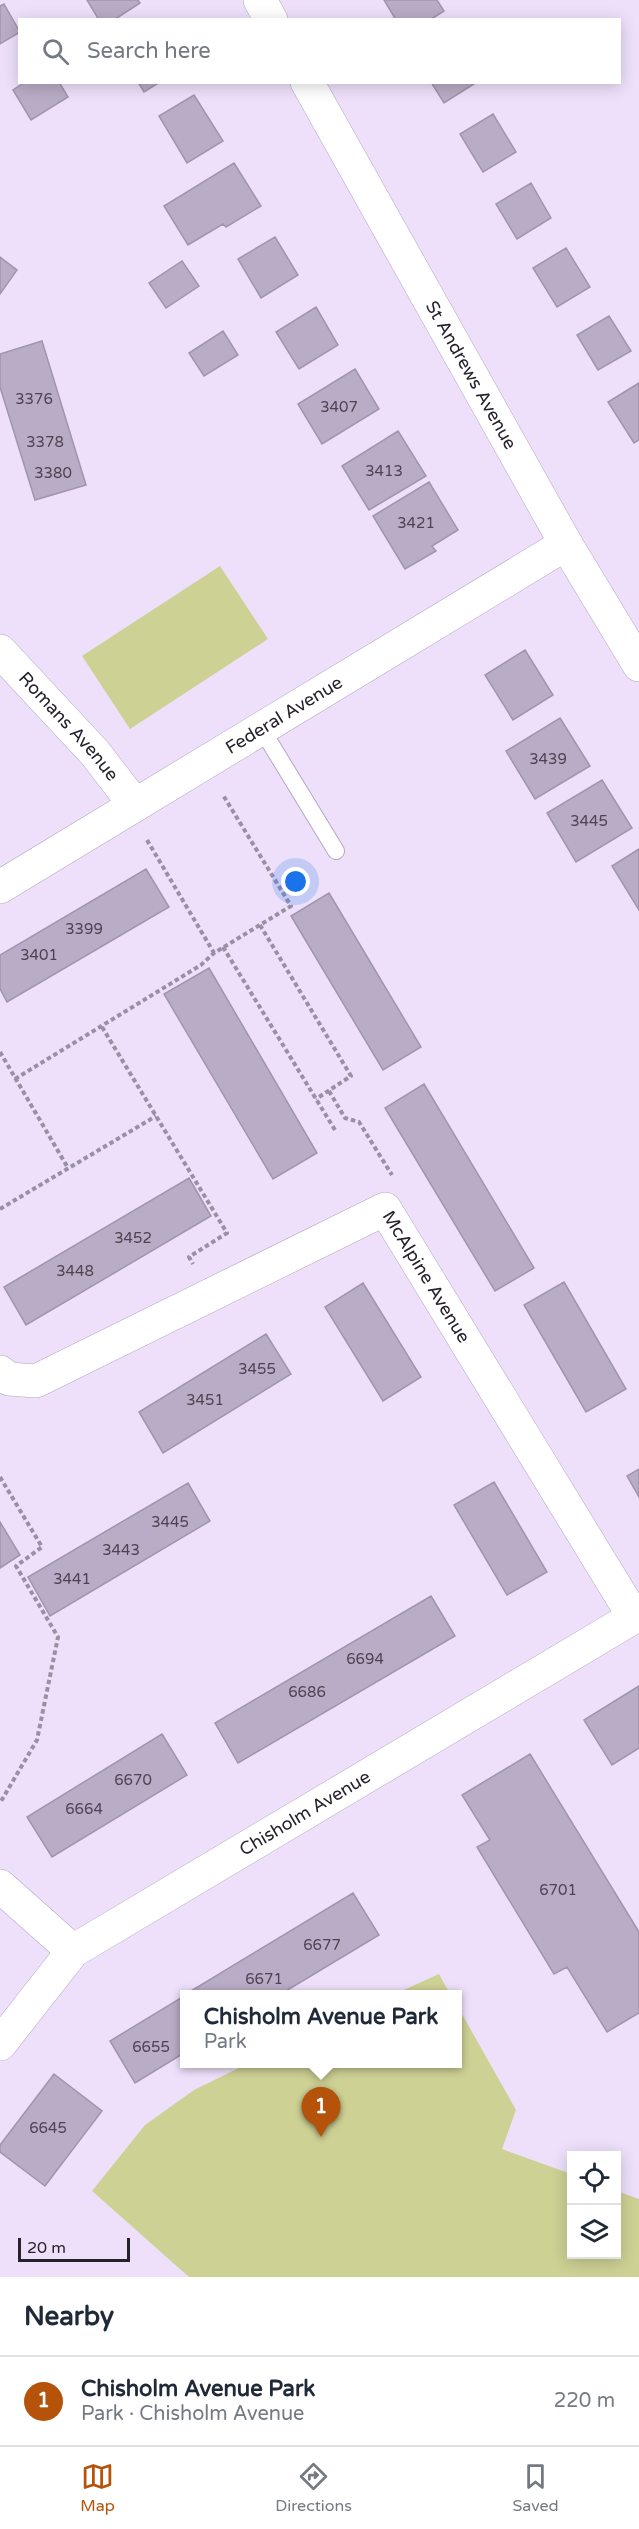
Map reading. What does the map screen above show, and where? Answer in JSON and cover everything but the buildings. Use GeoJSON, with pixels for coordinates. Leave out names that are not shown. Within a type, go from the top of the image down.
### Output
{"type":"FeatureCollection","features":[{"type":"Feature","properties":{"kind":"street"},"geometry":{"type":"LineString","coordinates":[[260,0],[270,18]]}},
{"type":"Feature","properties":{"kind":"street","name":"St Andrews Avenue"},"geometry":{"type":"LineString","coordinates":[[308,84],[566,544],[639,665]]}},
{"type":"Feature","properties":{"kind":"street","name":"Federal Avenue"},"geometry":{"type":"LineString","coordinates":[[0,887],[566,544]]}},
{"type":"Feature","properties":{"kind":"street","name":"Romans Avenue"},"geometry":{"type":"LineString","coordinates":[[0,651],[95,753],[135,805]]}},
{"type":"Feature","properties":{"kind":"street","name":"McAlpine Avenue"},"geometry":{"type":"LineString","coordinates":[[0,1372],[9,1378],[36,1381],[386,1209],[637,1615]]}},
{"type":"Feature","properties":{"kind":"street","name":"Chisholm Avenue"},"geometry":{"type":"LineString","coordinates":[[0,2044],[73,1952],[637,1615]]}},
{"type":"Feature","properties":{"kind":"street"},"geometry":{"type":"LineString","coordinates":[[0,1886],[73,1952]]}},
{"type":"Feature","properties":{"kind":"lane"},"geometry":{"type":"LineString","coordinates":[[261,728],[336,851]]}},
{"type":"Feature","properties":{"kind":"path"},"geometry":{"type":"LineString","coordinates":[[15,1078],[102,1027],[201,965],[214,953],[291,906],[204,763]]}},
{"type":"Feature","properties":{"kind":"path"},"geometry":{"type":"LineString","coordinates":[[135,805],[148,843],[214,953]]}},
{"type":"Feature","properties":{"kind":"path"},"geometry":{"type":"LineString","coordinates":[[261,925],[351,1076],[316,1099]]}},
{"type":"Feature","properties":{"kind":"path"},"geometry":{"type":"LineString","coordinates":[[224,947],[336,1130]]}},
{"type":"Feature","properties":{"kind":"path"},"geometry":{"type":"LineString","coordinates":[[102,1027],[227,1233],[189,1257],[209,1296]]}},
{"type":"Feature","properties":{"kind":"path"},"geometry":{"type":"LineString","coordinates":[[0,1052],[68,1168]]}},
{"type":"Feature","properties":{"kind":"path"},"geometry":{"type":"LineString","coordinates":[[329,1091],[345,1118],[359,1122],[395,1180],[386,1209]]}},
{"type":"Feature","properties":{"kind":"path"},"geometry":{"type":"LineString","coordinates":[[0,1209],[156,1116]]}},
{"type":"Feature","properties":{"kind":"path"},"geometry":{"type":"LineString","coordinates":[[0,1477],[42,1547],[16,1566],[58,1637],[37,1740],[0,1803]]}},
{"type":"Feature","properties":{"kind":"green space"},"geometry":{"type":"Polygon","coordinates":[[[220,566],[268,639],[130,729],[82,656],[220,566]]]}},
{"type":"Feature","properties":{"kind":"green space"},"geometry":{"type":"Polygon","coordinates":[[[439,1974],[448,1990],[404,1990],[439,1974]]]}},
{"type":"Feature","properties":{"kind":"green space"},"geometry":{"type":"Polygon","coordinates":[[[462,2014],[516,2110],[502,2149],[567,2173],[567,2259],[621,2259],[621,2192],[639,2199],[639,2277],[189,2277],[92,2191],[145,2125],[194,2090],[239,2068],[462,2068],[462,2014]]]}},
{"type":"Feature","properties":{"kind":"place","name":"Chisholm Avenue Park"},"geometry":{"type":"Point","coordinates":[321,2137]}}]}
